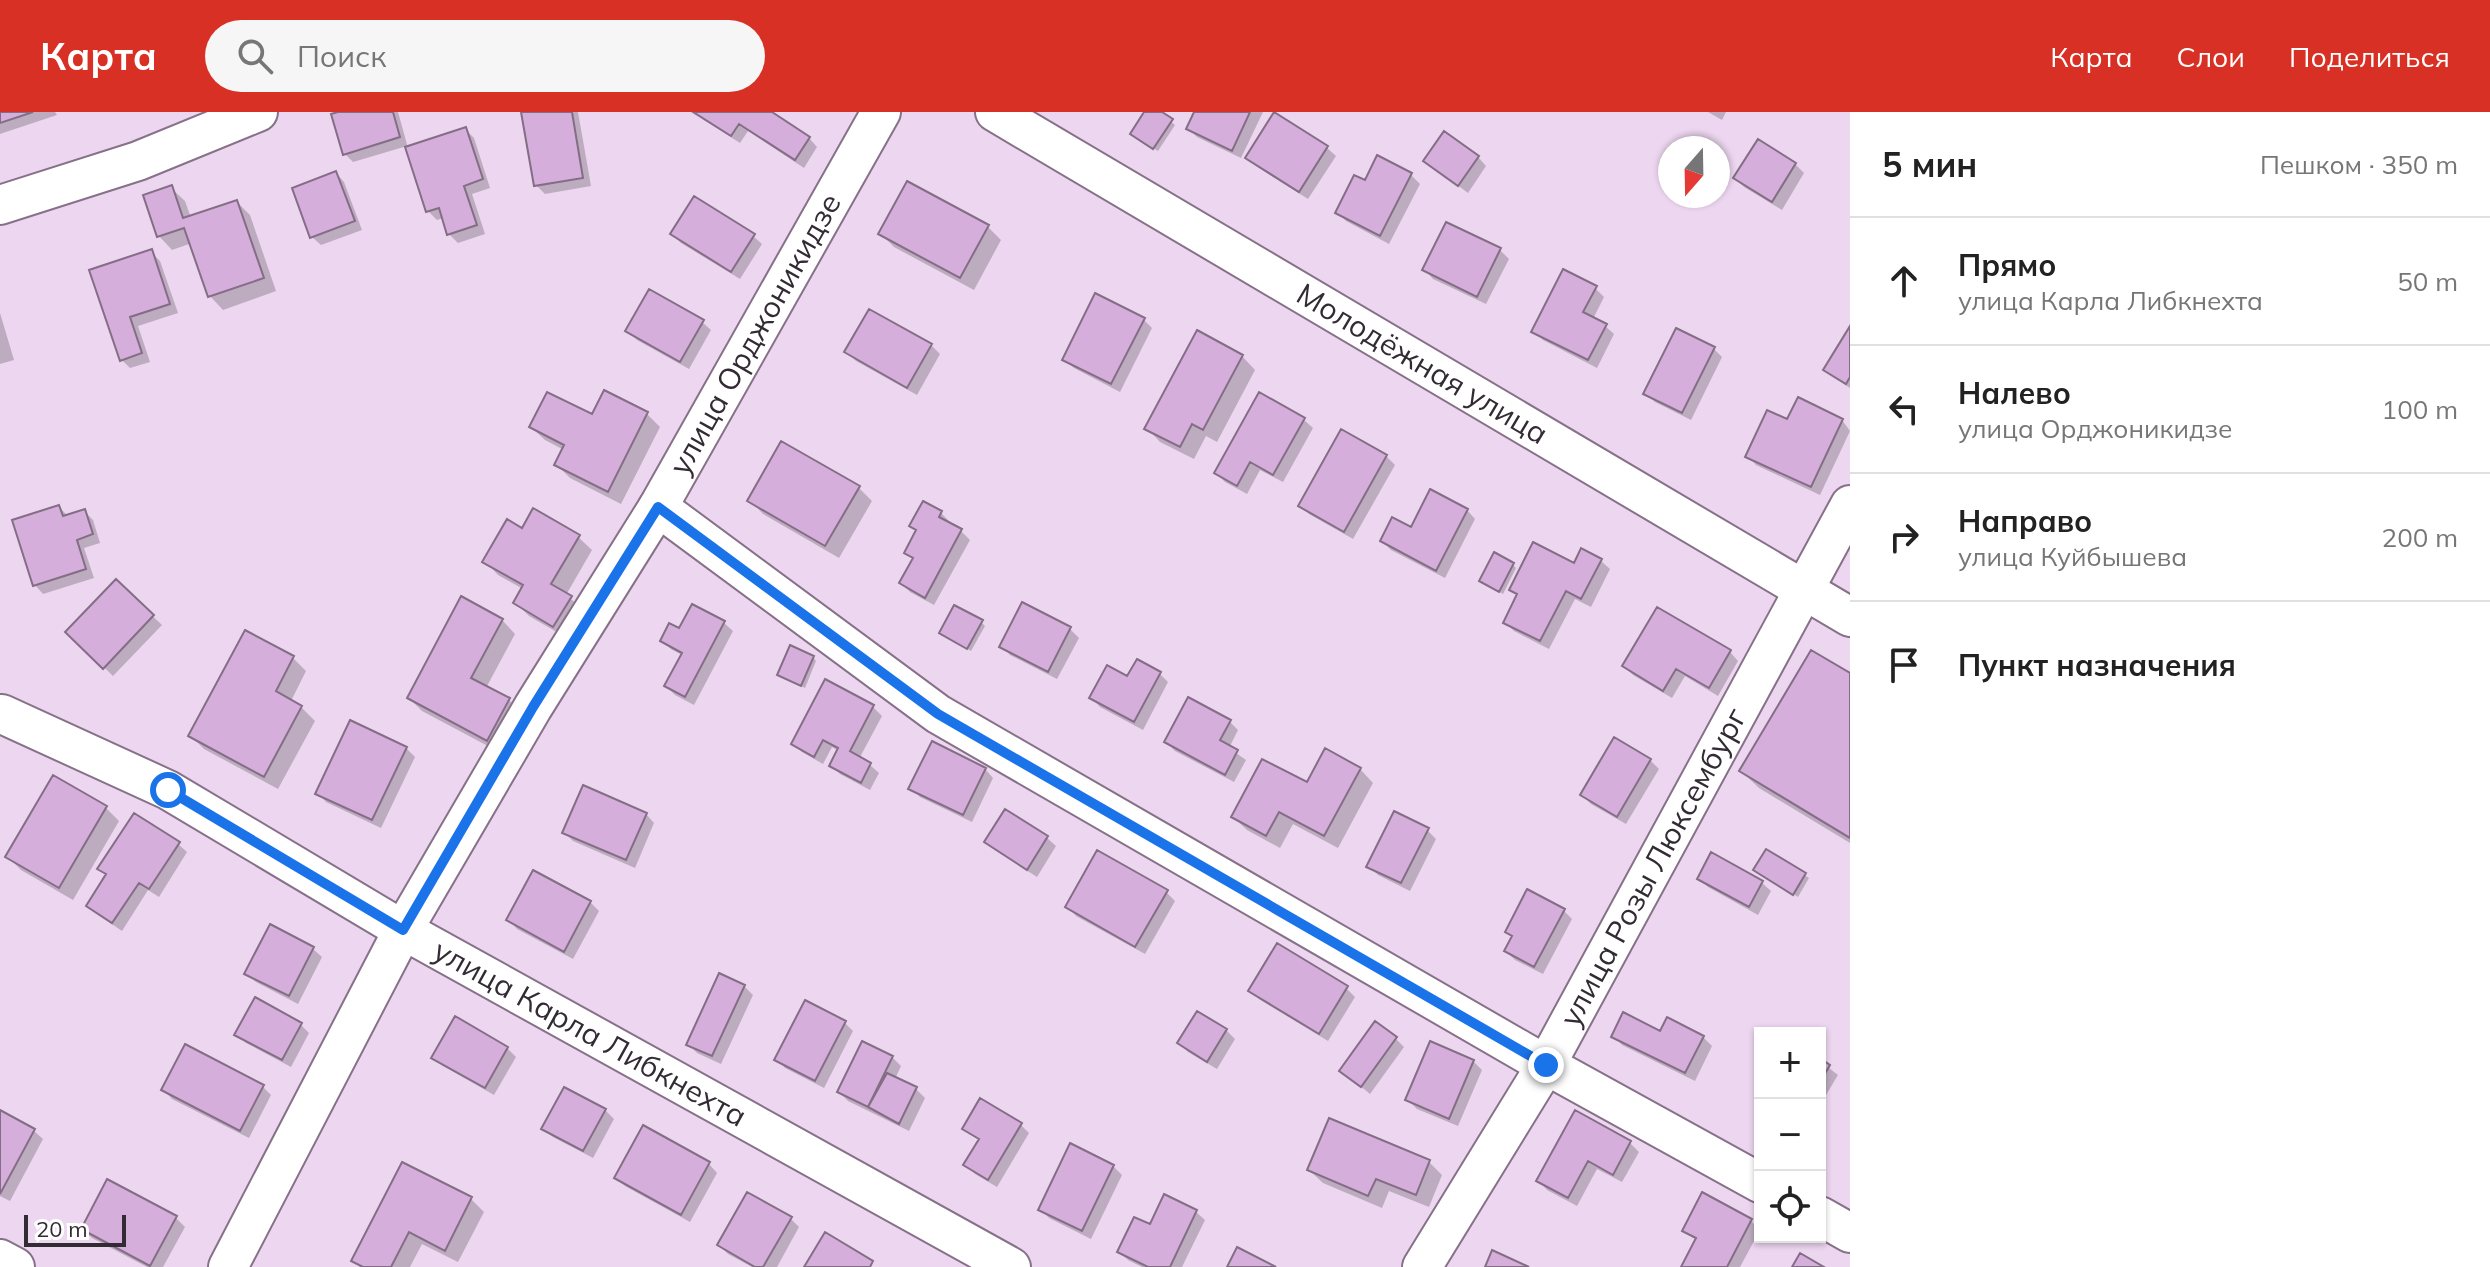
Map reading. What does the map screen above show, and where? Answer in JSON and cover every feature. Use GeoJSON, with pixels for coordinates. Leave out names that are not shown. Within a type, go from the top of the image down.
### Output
{"type":"FeatureCollection","features":[{"type":"Feature","properties":{"kind":"street"},"geometry":{"type":"LineString","coordinates":[[0,205],[138,161],[258,112]]}},
{"type":"Feature","properties":{"kind":"street","name":"улица Орджоникидзе"},"geometry":{"type":"LineString","coordinates":[[228,1267],[403,930],[533,707],[658,507],[881,112]]}},
{"type":"Feature","properties":{"kind":"street","name":"Молодёжная улица"},"geometry":{"type":"LineString","coordinates":[[995,112],[1850,617]]}},
{"type":"Feature","properties":{"kind":"street","name":"улица Розы Люксембург"},"geometry":{"type":"LineString","coordinates":[[1422,1267],[1546,1065],[1850,505]]}},
{"type":"Feature","properties":{"kind":"street"},"geometry":{"type":"LineString","coordinates":[[658,507],[938,714],[1546,1065],[1754,1180]]}},
{"type":"Feature","properties":{"kind":"street","name":"улица Карла Либкнехта"},"geometry":{"type":"LineString","coordinates":[[1,711],[168,790],[403,930],[1011,1267]]}},
{"type":"Feature","properties":{"kind":"street"},"geometry":{"type":"LineString","coordinates":[[1826,1219],[1850,1233]]}},
{"type":"Feature","properties":{"kind":"street"},"geometry":{"type":"LineString","coordinates":[[0,1259],[15,1267]]}},
{"type":"Feature","properties":{"kind":"building"},"geometry":{"type":"Polygon","coordinates":[[[0,112],[33,112],[0,123],[0,112]]]}},
{"type":"Feature","properties":{"kind":"building"},"geometry":{"type":"Polygon","coordinates":[[[393,112],[400,137],[343,155],[331,114],[393,112]]]}},
{"type":"Feature","properties":{"kind":"building"},"geometry":{"type":"Polygon","coordinates":[[[521,112],[572,112],[583,178],[534,186],[521,112]]]}},
{"type":"Feature","properties":{"kind":"building"},"geometry":{"type":"Polygon","coordinates":[[[693,112],[772,112],[810,137],[795,160],[739,124],[731,136],[693,112]]]}},
{"type":"Feature","properties":{"kind":"building"},"geometry":{"type":"Polygon","coordinates":[[[1144,112],[1162,112],[1173,119],[1153,149],[1130,134],[1144,112]]]}},
{"type":"Feature","properties":{"kind":"building"},"geometry":{"type":"Polygon","coordinates":[[[1194,112],[1250,112],[1232,151],[1186,129],[1194,112]]]}},
{"type":"Feature","properties":{"kind":"building"},"geometry":{"type":"Polygon","coordinates":[[[1274,112],[1328,146],[1299,192],[1245,158],[1274,112]]]}},
{"type":"Feature","properties":{"kind":"building"},"geometry":{"type":"Polygon","coordinates":[[[466,127],[483,179],[464,186],[477,225],[447,235],[439,208],[426,212],[405,147],[466,127]]]}},
{"type":"Feature","properties":{"kind":"building"},"geometry":{"type":"Polygon","coordinates":[[[1444,131],[1479,156],[1458,186],[1423,161],[1444,131]]]}},
{"type":"Feature","properties":{"kind":"building"},"geometry":{"type":"Polygon","coordinates":[[[1758,139],[1796,163],[1772,202],[1733,178],[1758,139]]]}},
{"type":"Feature","properties":{"kind":"building"},"geometry":{"type":"Polygon","coordinates":[[[1377,155],[1412,173],[1380,236],[1335,213],[1354,175],[1365,180],[1377,155]]]}},
{"type":"Feature","properties":{"kind":"building"},"geometry":{"type":"Polygon","coordinates":[[[336,171],[355,221],[310,238],[292,188],[336,171]]]}},
{"type":"Feature","properties":{"kind":"building"},"geometry":{"type":"Polygon","coordinates":[[[907,181],[989,225],[960,278],[878,234],[907,181]]]}},
{"type":"Feature","properties":{"kind":"building"},"geometry":{"type":"Polygon","coordinates":[[[172,185],[183,218],[237,200],[264,278],[208,297],[184,228],[157,237],[143,195],[172,185]]]}},
{"type":"Feature","properties":{"kind":"building"},"geometry":{"type":"Polygon","coordinates":[[[694,196],[755,234],[731,272],[670,234],[694,196]]]}},
{"type":"Feature","properties":{"kind":"building"},"geometry":{"type":"Polygon","coordinates":[[[1446,222],[1501,248],[1477,297],[1422,270],[1446,222]]]}},
{"type":"Feature","properties":{"kind":"building"},"geometry":{"type":"Polygon","coordinates":[[[152,249],[170,304],[130,317],[142,353],[120,361],[89,270],[152,249]]]}},
{"type":"Feature","properties":{"kind":"building"},"geometry":{"type":"Polygon","coordinates":[[[1563,269],[1597,286],[1583,312],[1607,324],[1588,360],[1531,332],[1563,269]]]}},
{"type":"Feature","properties":{"kind":"building"},"geometry":{"type":"Polygon","coordinates":[[[649,289],[704,320],[680,362],[625,331],[649,289]]]}},
{"type":"Feature","properties":{"kind":"building"},"geometry":{"type":"Polygon","coordinates":[[[1095,293],[1145,318],[1111,384],[1062,360],[1095,293]]]}},
{"type":"Feature","properties":{"kind":"building"},"geometry":{"type":"Polygon","coordinates":[[[869,309],[932,344],[907,388],[844,352],[869,309]]]}},
{"type":"Feature","properties":{"kind":"building"},"geometry":{"type":"Polygon","coordinates":[[[1850,326],[1850,377],[1846,384],[1823,370],[1850,326]]]}},
{"type":"Feature","properties":{"kind":"building"},"geometry":{"type":"Polygon","coordinates":[[[1676,328],[1715,347],[1682,413],[1643,394],[1676,328]]]}},
{"type":"Feature","properties":{"kind":"building"},"geometry":{"type":"Polygon","coordinates":[[[1197,330],[1243,355],[1203,430],[1192,424],[1180,447],[1144,429],[1197,330]]]}},
{"type":"Feature","properties":{"kind":"building"},"geometry":{"type":"Polygon","coordinates":[[[604,390],[648,412],[608,492],[554,465],[564,445],[529,427],[547,392],[592,414],[604,390]]]}},
{"type":"Feature","properties":{"kind":"building"},"geometry":{"type":"Polygon","coordinates":[[[1259,392],[1305,418],[1273,475],[1250,462],[1237,486],[1214,473],[1259,392]]]}},
{"type":"Feature","properties":{"kind":"building"},"geometry":{"type":"Polygon","coordinates":[[[1798,397],[1843,419],[1811,487],[1745,457],[1767,410],[1787,419],[1798,397]]]}},
{"type":"Feature","properties":{"kind":"building"},"geometry":{"type":"Polygon","coordinates":[[[1341,429],[1387,455],[1344,532],[1298,506],[1341,429]]]}},
{"type":"Feature","properties":{"kind":"building"},"geometry":{"type":"Polygon","coordinates":[[[781,441],[860,486],[825,546],[747,501],[781,441]]]}},
{"type":"Feature","properties":{"kind":"building"},"geometry":{"type":"Polygon","coordinates":[[[1430,489],[1468,509],[1436,571],[1380,541],[1392,517],[1411,527],[1430,489]]]}},
{"type":"Feature","properties":{"kind":"building"},"geometry":{"type":"Polygon","coordinates":[[[923,501],[942,511],[939,517],[962,529],[925,598],[899,583],[913,558],[904,553],[916,530],[909,526],[923,501]]]}},
{"type":"Feature","properties":{"kind":"building"},"geometry":{"type":"Polygon","coordinates":[[[59,505],[63,516],[85,509],[93,534],[77,540],[86,569],[33,586],[12,520],[59,505]]]}},
{"type":"Feature","properties":{"kind":"building"},"geometry":{"type":"Polygon","coordinates":[[[533,508],[580,535],[551,584],[572,596],[553,627],[513,603],[523,585],[482,562],[507,519],[522,528],[533,508]]]}},
{"type":"Feature","properties":{"kind":"building"},"geometry":{"type":"Polygon","coordinates":[[[1533,542],[1574,563],[1581,548],[1602,559],[1581,599],[1566,591],[1540,641],[1503,623],[1517,594],[1509,590],[1533,542]]]}},
{"type":"Feature","properties":{"kind":"building"},"geometry":{"type":"Polygon","coordinates":[[[1494,552],[1514,563],[1499,592],[1479,581],[1494,552]]]}},
{"type":"Feature","properties":{"kind":"building"},"geometry":{"type":"Polygon","coordinates":[[[116,579],[154,615],[103,669],[65,632],[116,579]]]}},
{"type":"Feature","properties":{"kind":"building"},"geometry":{"type":"Polygon","coordinates":[[[461,596],[503,619],[471,678],[510,698],[487,741],[407,698],[461,596]]]}},
{"type":"Feature","properties":{"kind":"building"},"geometry":{"type":"Polygon","coordinates":[[[1022,602],[1071,627],[1048,672],[999,647],[1022,602]]]}},
{"type":"Feature","properties":{"kind":"building"},"geometry":{"type":"Polygon","coordinates":[[[692,604],[725,621],[685,697],[664,686],[682,653],[660,641],[669,623],[679,628],[692,604]]]}},
{"type":"Feature","properties":{"kind":"building"},"geometry":{"type":"Polygon","coordinates":[[[954,605],[983,620],[967,649],[939,633],[954,605]]]}},
{"type":"Feature","properties":{"kind":"building"},"geometry":{"type":"Polygon","coordinates":[[[1657,607],[1731,650],[1709,688],[1676,669],[1663,691],[1622,666],[1657,607]]]}},
{"type":"Feature","properties":{"kind":"building"},"geometry":{"type":"Polygon","coordinates":[[[245,630],[294,656],[276,691],[302,706],[264,777],[188,736],[245,630]]]}},
{"type":"Feature","properties":{"kind":"building"},"geometry":{"type":"Polygon","coordinates":[[[790,645],[814,656],[801,686],[777,675],[790,645]]]}},
{"type":"Feature","properties":{"kind":"building"},"geometry":{"type":"Polygon","coordinates":[[[1811,650],[1850,673],[1850,838],[1739,771],[1811,650]]]}},
{"type":"Feature","properties":{"kind":"building"},"geometry":{"type":"Polygon","coordinates":[[[1137,659],[1161,672],[1134,722],[1089,698],[1107,665],[1127,676],[1137,659]]]}},
{"type":"Feature","properties":{"kind":"building"},"geometry":{"type":"Polygon","coordinates":[[[825,679],[874,705],[850,751],[871,763],[861,783],[829,766],[838,748],[823,740],[814,757],[791,744],[825,679]]]}},
{"type":"Feature","properties":{"kind":"building"},"geometry":{"type":"Polygon","coordinates":[[[1188,697],[1231,720],[1220,740],[1238,750],[1225,775],[1164,742],[1188,697]]]}},
{"type":"Feature","properties":{"kind":"building"},"geometry":{"type":"Polygon","coordinates":[[[350,720],[407,747],[372,820],[315,794],[350,720]]]}},
{"type":"Feature","properties":{"kind":"building"},"geometry":{"type":"Polygon","coordinates":[[[1614,737],[1651,759],[1617,817],[1580,795],[1614,737]]]}},
{"type":"Feature","properties":{"kind":"building"},"geometry":{"type":"Polygon","coordinates":[[[932,741],[986,768],[963,815],[908,789],[932,741]]]}},
{"type":"Feature","properties":{"kind":"building"},"geometry":{"type":"Polygon","coordinates":[[[1325,748],[1361,768],[1324,836],[1279,812],[1266,836],[1231,817],[1262,759],[1307,782],[1325,748]]]}},
{"type":"Feature","properties":{"kind":"building"},"geometry":{"type":"Polygon","coordinates":[[[53,775],[107,806],[59,888],[5,857],[53,775]]]}},
{"type":"Feature","properties":{"kind":"building"},"geometry":{"type":"Polygon","coordinates":[[[583,785],[647,813],[626,860],[562,833],[583,785]]]}},
{"type":"Feature","properties":{"kind":"building"},"geometry":{"type":"Polygon","coordinates":[[[1005,809],[1048,836],[1027,870],[984,842],[1005,809]]]}},
{"type":"Feature","properties":{"kind":"building"},"geometry":{"type":"Polygon","coordinates":[[[1394,811],[1429,828],[1401,883],[1366,867],[1394,811]]]}},
{"type":"Feature","properties":{"kind":"building"},"geometry":{"type":"Polygon","coordinates":[[[134,813],[180,842],[149,889],[139,883],[112,923],[86,906],[106,874],[97,869],[134,813]]]}},
{"type":"Feature","properties":{"kind":"building"},"geometry":{"type":"Polygon","coordinates":[[[1766,849],[1806,873],[1793,895],[1753,870],[1766,849]]]}},
{"type":"Feature","properties":{"kind":"building"},"geometry":{"type":"Polygon","coordinates":[[[1097,850],[1168,890],[1135,947],[1065,907],[1097,850]]]}},
{"type":"Feature","properties":{"kind":"building"},"geometry":{"type":"Polygon","coordinates":[[[1711,852],[1763,881],[1749,907],[1697,879],[1711,852]]]}},
{"type":"Feature","properties":{"kind":"building"},"geometry":{"type":"Polygon","coordinates":[[[533,870],[591,901],[564,952],[506,920],[533,870]]]}},
{"type":"Feature","properties":{"kind":"building"},"geometry":{"type":"Polygon","coordinates":[[[1527,889],[1565,909],[1534,967],[1504,951],[1512,936],[1505,932],[1527,889]]]}},
{"type":"Feature","properties":{"kind":"building"},"geometry":{"type":"Polygon","coordinates":[[[270,924],[314,947],[289,996],[244,974],[270,924]]]}},
{"type":"Feature","properties":{"kind":"building"},"geometry":{"type":"Polygon","coordinates":[[[1277,943],[1348,986],[1319,1034],[1248,991],[1277,943]]]}},
{"type":"Feature","properties":{"kind":"building"},"geometry":{"type":"Polygon","coordinates":[[[719,973],[745,985],[712,1056],[686,1045],[719,973]]]}},
{"type":"Feature","properties":{"kind":"building"},"geometry":{"type":"Polygon","coordinates":[[[255,997],[302,1023],[282,1060],[234,1035],[255,997]]]}},
{"type":"Feature","properties":{"kind":"building"},"geometry":{"type":"Polygon","coordinates":[[[805,1000],[846,1021],[815,1081],[774,1060],[805,1000]]]}},
{"type":"Feature","properties":{"kind":"building"},"geometry":{"type":"Polygon","coordinates":[[[1197,1011],[1227,1029],[1207,1062],[1177,1043],[1197,1011]]]}},
{"type":"Feature","properties":{"kind":"building"},"geometry":{"type":"Polygon","coordinates":[[[1623,1012],[1660,1031],[1667,1017],[1704,1036],[1685,1073],[1611,1037],[1623,1012]]]}},
{"type":"Feature","properties":{"kind":"building"},"geometry":{"type":"Polygon","coordinates":[[[455,1016],[508,1047],[485,1088],[431,1058],[455,1016]]]}},
{"type":"Feature","properties":{"kind":"building"},"geometry":{"type":"Polygon","coordinates":[[[1375,1021],[1397,1037],[1361,1087],[1339,1071],[1375,1021]]]}},
{"type":"Feature","properties":{"kind":"building"},"geometry":{"type":"Polygon","coordinates":[[[862,1041],[893,1056],[868,1107],[837,1092],[862,1041]]]}},
{"type":"Feature","properties":{"kind":"building"},"geometry":{"type":"Polygon","coordinates":[[[1430,1041],[1474,1060],[1449,1119],[1405,1100],[1430,1041]]]}},
{"type":"Feature","properties":{"kind":"building"},"geometry":{"type":"Polygon","coordinates":[[[185,1044],[264,1085],[240,1131],[161,1090],[185,1044]]]}},
{"type":"Feature","properties":{"kind":"building"},"geometry":{"type":"Polygon","coordinates":[[[887,1073],[917,1087],[899,1124],[868,1107],[887,1073]]]}},
{"type":"Feature","properties":{"kind":"building"},"geometry":{"type":"Polygon","coordinates":[[[564,1087],[606,1109],[583,1151],[541,1129],[564,1087]]]}},
{"type":"Feature","properties":{"kind":"building"},"geometry":{"type":"Polygon","coordinates":[[[980,1098],[1022,1123],[988,1180],[963,1165],[979,1139],[962,1129],[980,1098]]]}},
{"type":"Feature","properties":{"kind":"building"},"geometry":{"type":"Polygon","coordinates":[[[0,1110],[35,1129],[0,1194],[0,1110]]]}},
{"type":"Feature","properties":{"kind":"building"},"geometry":{"type":"Polygon","coordinates":[[[1575,1110],[1631,1141],[1613,1175],[1588,1161],[1568,1198],[1536,1181],[1575,1110]]]}},
{"type":"Feature","properties":{"kind":"building"},"geometry":{"type":"Polygon","coordinates":[[[1329,1118],[1430,1160],[1416,1195],[1376,1179],[1368,1196],[1307,1170],[1329,1118]]]}},
{"type":"Feature","properties":{"kind":"building"},"geometry":{"type":"Polygon","coordinates":[[[643,1125],[710,1162],[681,1215],[614,1178],[643,1125]]]}},
{"type":"Feature","properties":{"kind":"building"},"geometry":{"type":"Polygon","coordinates":[[[1070,1143],[1114,1165],[1082,1231],[1038,1210],[1070,1143]]]}},
{"type":"Feature","properties":{"kind":"building"},"geometry":{"type":"Polygon","coordinates":[[[402,1162],[472,1197],[445,1251],[409,1232],[391,1267],[363,1267],[351,1261],[402,1162]]]}},
{"type":"Feature","properties":{"kind":"building"},"geometry":{"type":"Polygon","coordinates":[[[107,1179],[177,1216],[150,1266],[81,1229],[107,1179]]]}},
{"type":"Feature","properties":{"kind":"building"},"geometry":{"type":"Polygon","coordinates":[[[747,1192],[792,1217],[763,1267],[755,1267],[717,1245],[747,1192]]]}},
{"type":"Feature","properties":{"kind":"building"},"geometry":{"type":"Polygon","coordinates":[[[1702,1192],[1752,1219],[1727,1267],[1681,1267],[1696,1238],[1682,1231],[1702,1192]]]}},
{"type":"Feature","properties":{"kind":"building"},"geometry":{"type":"Polygon","coordinates":[[[1164,1194],[1197,1210],[1170,1267],[1148,1267],[1117,1252],[1134,1217],[1150,1224],[1164,1194]]]}},
{"type":"Feature","properties":{"kind":"building"},"geometry":{"type":"Polygon","coordinates":[[[825,1232],[873,1261],[870,1267],[804,1267],[825,1232]]]}},
{"type":"Feature","properties":{"kind":"building"},"geometry":{"type":"Polygon","coordinates":[[[1237,1247],[1276,1267],[1227,1267],[1237,1247]]]}},
{"type":"Feature","properties":{"kind":"building"},"geometry":{"type":"Polygon","coordinates":[[[1492,1250],[1529,1267],[1485,1267],[1492,1250]]]}},
{"type":"Feature","properties":{"kind":"building"},"geometry":{"type":"Polygon","coordinates":[[[1800,1253],[1824,1267],[1792,1267],[1800,1253]]]}},
{"type":"Feature","properties":{"kind":"route"},"geometry":{"type":"LineString","coordinates":[[168,790],[403,930],[533,707],[658,507],[938,714],[1546,1065]]}}]}
